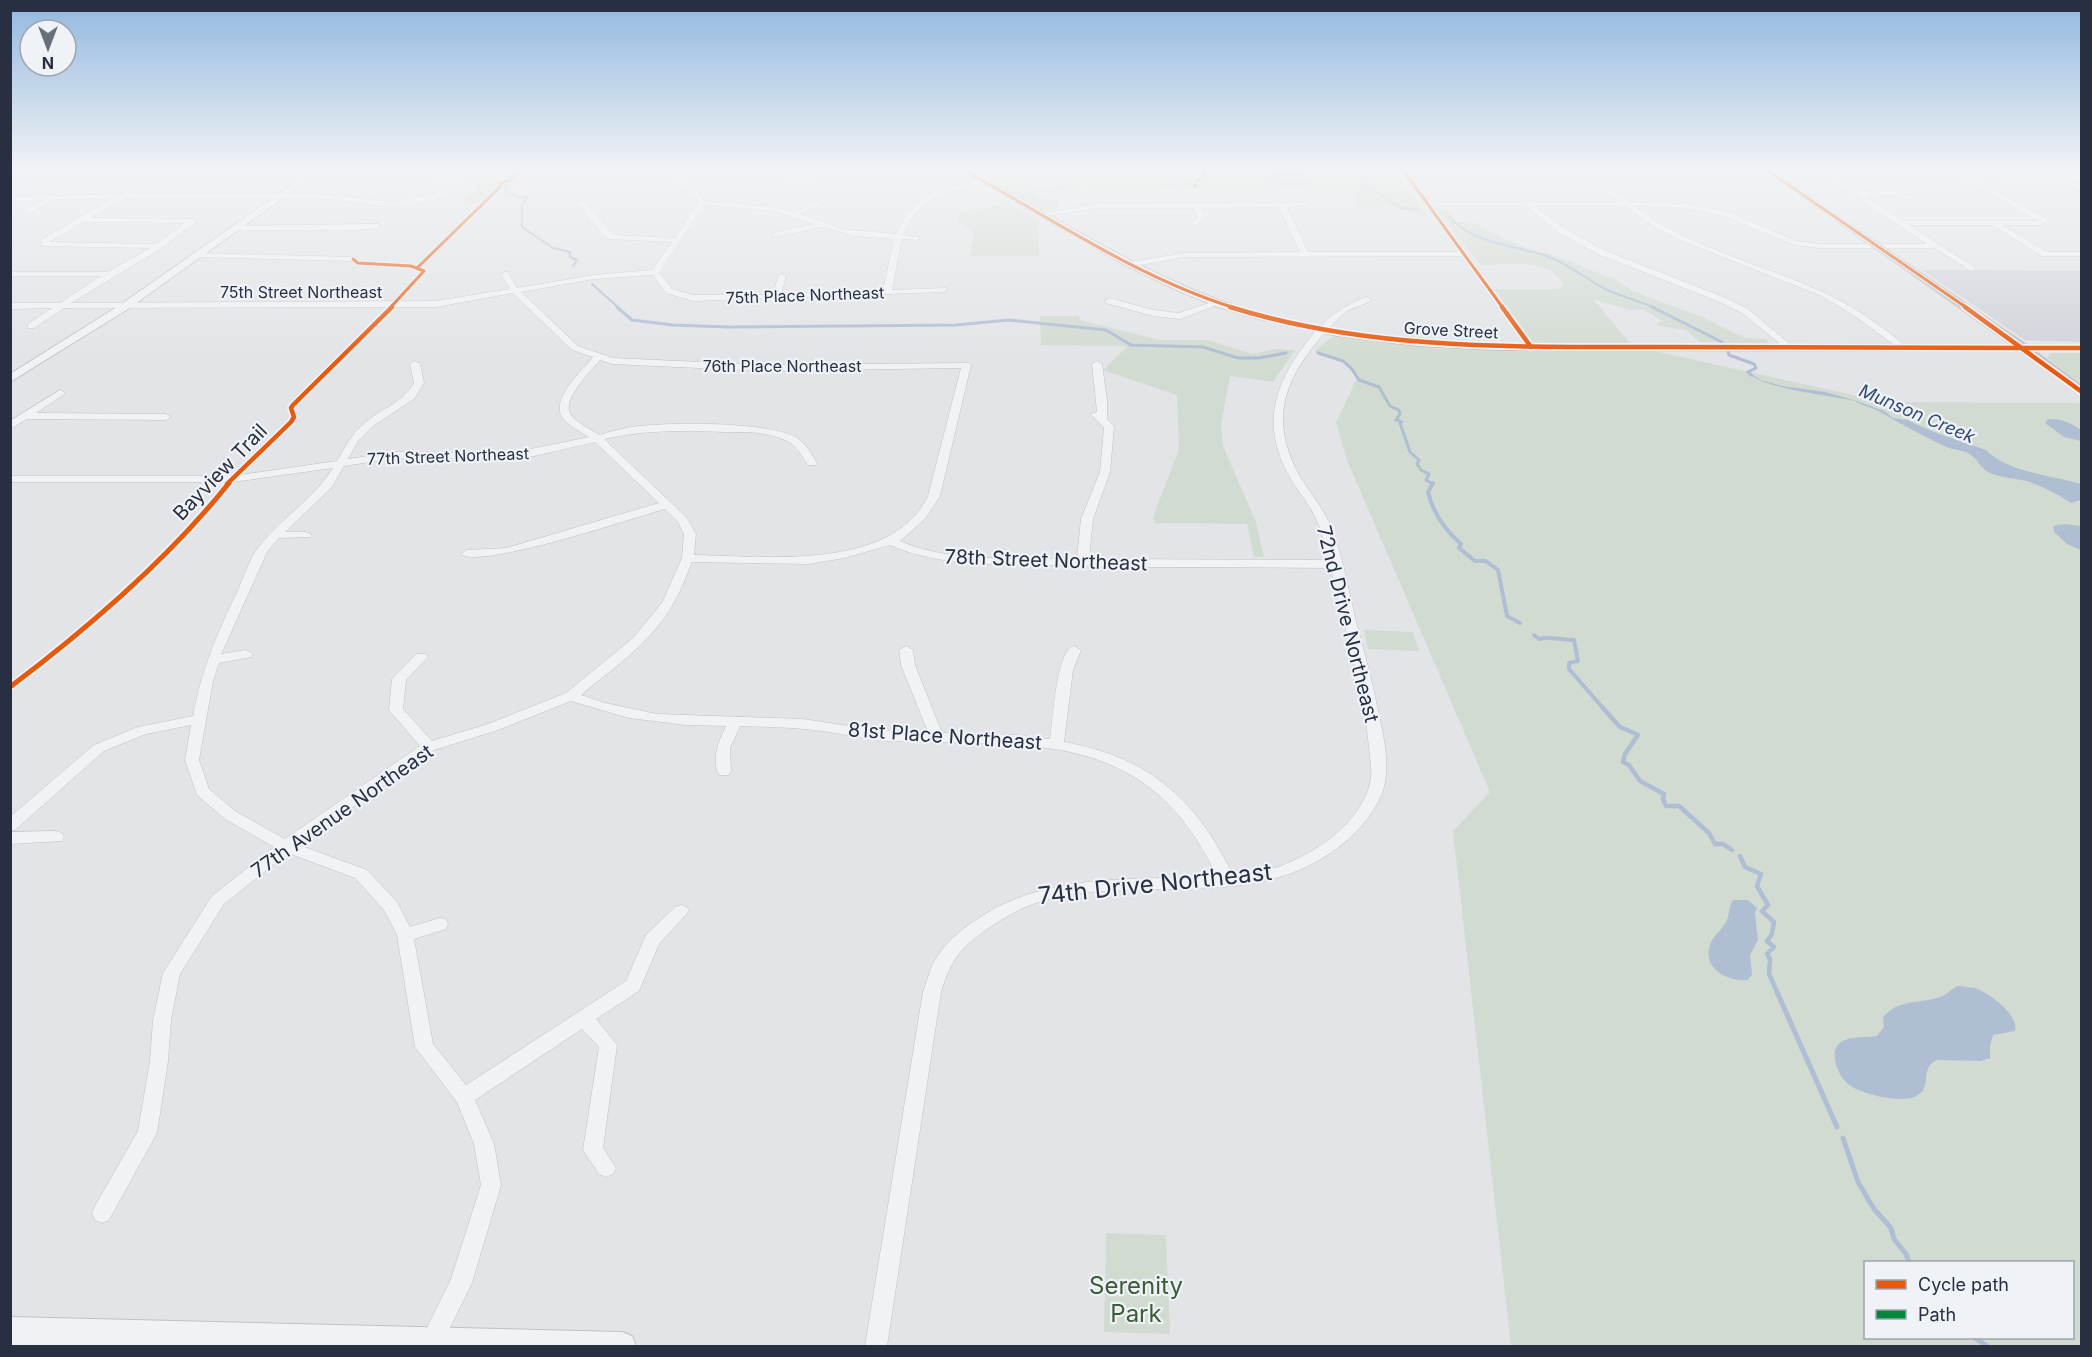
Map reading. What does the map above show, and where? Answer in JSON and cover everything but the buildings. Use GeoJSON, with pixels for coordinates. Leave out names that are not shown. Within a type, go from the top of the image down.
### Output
{"type":"FeatureCollection","features":[{"type":"Feature","properties":{"kind":"main road"},"geometry":{"type":"LineString","coordinates":[[1859,233],[2023,347],[2082,392]]}},
{"type":"Feature","properties":{"kind":"street"},"geometry":{"type":"LineString","coordinates":[[59,233],[45,241],[44,244],[159,246]]}},
{"type":"Feature","properties":{"kind":"street"},"geometry":{"type":"LineString","coordinates":[[31,326],[176,233]]}},
{"type":"Feature","properties":{"kind":"street"},"geometry":{"type":"LineString","coordinates":[[10,379],[124,307],[228,233]]}},
{"type":"Feature","properties":{"kind":"street"},"geometry":{"type":"LineString","coordinates":[[607,233],[612,237],[676,240]]}},
{"type":"Feature","properties":{"kind":"street"},"geometry":{"type":"LineString","coordinates":[[655,272],[681,233]]}},
{"type":"Feature","properties":{"kind":"street"},"geometry":{"type":"LineString","coordinates":[[776,235],[784,233]]}},
{"type":"Feature","properties":{"kind":"street"},"geometry":{"type":"LineString","coordinates":[[853,233],[917,238]]}},
{"type":"Feature","properties":{"kind":"street"},"geometry":{"type":"LineString","coordinates":[[887,293],[900,233]]}},
{"type":"Feature","properties":{"kind":"street","name":"Grove Street"},"geometry":{"type":"LineString","coordinates":[[1075,233],[1182,288],[1218,303],[1324,329],[1427,344],[2082,348]]}},
{"type":"Feature","properties":{"kind":"street"},"geometry":{"type":"LineString","coordinates":[[1295,233],[1305,255]]}},
{"type":"Feature","properties":{"kind":"street"},"geometry":{"type":"LineString","coordinates":[[1449,233],[1531,346]]}},
{"type":"Feature","properties":{"kind":"street"},"geometry":{"type":"LineString","coordinates":[[1566,233],[1603,253],[1724,300],[1745,311],[1788,347]]}},
{"type":"Feature","properties":{"kind":"street"},"geometry":{"type":"LineString","coordinates":[[1670,233],[1785,277],[1832,298],[1901,347]]}},
{"type":"Feature","properties":{"kind":"street"},"geometry":{"type":"LineString","coordinates":[[1770,233],[1794,243],[1820,246],[1936,246]]}},
{"type":"Feature","properties":{"kind":"street"},"geometry":{"type":"LineString","coordinates":[[1917,233],[1971,269]]}},
{"type":"Feature","properties":{"kind":"street"},"geometry":{"type":"LineString","coordinates":[[2010,233],[2045,254],[2082,254]]}},
{"type":"Feature","properties":{"kind":"street"},"geometry":{"type":"LineString","coordinates":[[1134,264],[1185,255],[1464,254]]}},
{"type":"Feature","properties":{"kind":"street"},"geometry":{"type":"LineString","coordinates":[[196,255],[353,259]]}},
{"type":"Feature","properties":{"kind":"street","name":"75th Place Northeast"},"geometry":{"type":"LineString","coordinates":[[655,272],[669,291],[693,298],[943,290]]}},
{"type":"Feature","properties":{"kind":"street","name":"75th Street Northeast"},"geometry":{"type":"LineString","coordinates":[[10,306],[436,304],[594,277],[655,272]]}},
{"type":"Feature","properties":{"kind":"street"},"geometry":{"type":"LineString","coordinates":[[10,274],[110,274]]}},
{"type":"Feature","properties":{"kind":"street","name":"76th Place Northeast"},"geometry":{"type":"LineString","coordinates":[[505,274],[516,292],[575,348],[598,357],[652,364],[765,368],[966,365],[929,509],[905,533],[891,541]]}},
{"type":"Feature","properties":{"kind":"street"},"geometry":{"type":"LineString","coordinates":[[776,297],[782,276]]}},
{"type":"Feature","properties":{"kind":"street","name":"72nd Drive Northeast"},"geometry":{"type":"LineString","coordinates":[[1367,300],[1343,310],[1324,329],[1296,365],[1283,387],[1279,402],[1280,426],[1286,460],[1297,482],[1314,502],[1337,564],[1376,735],[1379,779]]}},
{"type":"Feature","properties":{"kind":"street"},"geometry":{"type":"LineString","coordinates":[[1109,301],[1153,314],[1180,316],[1218,303]]}},
{"type":"Feature","properties":{"kind":"street","name":"77th Avenue Northeast"},"geometry":{"type":"LineString","coordinates":[[102,1213],[147,1133],[159,1061],[162,1020],[172,973],[218,900],[286,846],[429,747],[493,727],[571,696],[637,642],[656,621],[668,603],[688,558],[690,534],[683,520],[597,438],[573,422],[564,408],[565,398],[598,357]]}},
{"type":"Feature","properties":{"kind":"street"},"geometry":{"type":"LineString","coordinates":[[415,364],[418,383],[411,397],[369,424],[354,440],[328,485],[275,535],[262,551],[213,660],[206,681],[192,760],[202,791],[230,815],[286,846],[361,874],[391,906],[405,935],[424,1047],[464,1097],[484,1144],[491,1185],[461,1283],[431,1344]]}},
{"type":"Feature","properties":{"kind":"street"},"geometry":{"type":"LineString","coordinates":[[1083,563],[1087,519],[1105,472],[1108,452],[1109,426],[1098,417],[1097,364]]}},
{"type":"Feature","properties":{"kind":"street"},"geometry":{"type":"LineString","coordinates":[[10,426],[60,393]]}},
{"type":"Feature","properties":{"kind":"street"},"geometry":{"type":"LineString","coordinates":[[411,397],[425,398]]}},
{"type":"Feature","properties":{"kind":"street"},"geometry":{"type":"LineString","coordinates":[[23,416],[166,417]]}},
{"type":"Feature","properties":{"kind":"street","name":"77th Street Northeast"},"geometry":{"type":"LineString","coordinates":[[10,479],[226,479],[396,455],[511,456],[631,430],[678,428],[766,430],[793,440],[805,451],[812,463]]}},
{"type":"Feature","properties":{"kind":"street"},"geometry":{"type":"LineString","coordinates":[[467,554],[507,551],[666,505]]}},
{"type":"Feature","properties":{"kind":"street"},"geometry":{"type":"LineString","coordinates":[[275,535],[306,535]]}},
{"type":"Feature","properties":{"kind":"street"},"geometry":{"type":"LineString","coordinates":[[688,558],[809,560],[844,554],[891,541]]}},
{"type":"Feature","properties":{"kind":"street","name":"78th Street Northeast"},"geometry":{"type":"LineString","coordinates":[[891,541],[934,556],[1083,563],[1337,564]]}},
{"type":"Feature","properties":{"kind":"street"},"geometry":{"type":"LineString","coordinates":[[906,650],[908,665],[937,737]]}},
{"type":"Feature","properties":{"kind":"street"},"geometry":{"type":"LineString","coordinates":[[1057,744],[1066,670],[1074,650]]}},
{"type":"Feature","properties":{"kind":"street"},"geometry":{"type":"LineString","coordinates":[[213,660],[246,654]]}},
{"type":"Feature","properties":{"kind":"street"},"geometry":{"type":"LineString","coordinates":[[421,657],[399,680],[396,710],[429,747]]}},
{"type":"Feature","properties":{"kind":"street","name":"81st Place Northeast"},"geometry":{"type":"LineString","coordinates":[[571,696],[601,709],[636,717],[735,723],[802,724],[877,735],[1057,744],[1104,757],[1139,772],[1161,786],[1191,816],[1214,850],[1228,881]]}},
{"type":"Feature","properties":{"kind":"street"},"geometry":{"type":"LineString","coordinates":[[10,826],[99,748],[142,730],[200,719]]}},
{"type":"Feature","properties":{"kind":"street"},"geometry":{"type":"LineString","coordinates":[[724,771],[723,748],[735,723]]}},
{"type":"Feature","properties":{"kind":"street","name":"74th Drive Northeast"},"geometry":{"type":"LineString","coordinates":[[876,1347],[932,992],[940,966],[956,945],[978,924],[1010,905],[1042,893],[1095,887],[1228,881],[1276,874],[1328,849],[1355,825],[1370,807],[1379,779]]}},
{"type":"Feature","properties":{"kind":"street"},"geometry":{"type":"LineString","coordinates":[[10,838],[56,837]]}},
{"type":"Feature","properties":{"kind":"street"},"geometry":{"type":"LineString","coordinates":[[464,1097],[633,986],[652,940],[681,911]]}},
{"type":"Feature","properties":{"kind":"street"},"geometry":{"type":"LineString","coordinates":[[405,935],[440,924]]}},
{"type":"Feature","properties":{"kind":"street"},"geometry":{"type":"LineString","coordinates":[[585,1019],[608,1045],[593,1150],[606,1168]]}},
{"type":"Feature","properties":{"kind":"street"},"geometry":{"type":"LineString","coordinates":[[10,1331],[431,1344],[622,1347]]}},
{"type":"Feature","properties":{"kind":"shaded area"},"geometry":{"type":"Polygon","coordinates":[[[1922,270],[2081,271],[2081,342],[2025,340],[1922,270]]]}},
{"type":"Feature","properties":{"kind":"green space"},"geometry":{"type":"Polygon","coordinates":[[[974,233],[1039,233],[1039,256],[970,256],[974,233]]]}},
{"type":"Feature","properties":{"kind":"green space"},"geometry":{"type":"Polygon","coordinates":[[[1456,233],[1493,233],[1526,248],[1548,253],[1618,281],[1632,291],[1702,317],[1745,338],[1766,339],[1770,344],[1700,342],[1687,330],[1659,326],[1657,323],[1663,321],[1642,309],[1630,310],[1593,299],[1631,344],[1535,344],[1495,289],[1558,289],[1563,285],[1557,276],[1539,266],[1527,264],[1481,265],[1456,233]]]}},
{"type":"Feature","properties":{"kind":"green space"},"geometry":{"type":"Polygon","coordinates":[[[1040,316],[1079,316],[1080,320],[1160,340],[1208,340],[1252,354],[1277,349],[1295,350],[1273,382],[1230,376],[1221,425],[1223,446],[1256,522],[1264,557],[1254,557],[1247,524],[1154,523],[1153,517],[1179,449],[1177,395],[1103,370],[1128,346],[1041,345],[1040,316]]]}},
{"type":"Feature","properties":{"kind":"green space"},"geometry":{"type":"Polygon","coordinates":[[[1333,336],[1439,349],[1649,350],[1885,402],[2081,403],[2081,1346],[1511,1346],[1453,831],[1490,792],[1347,460],[1336,423],[1357,378],[1341,360],[1314,352],[1333,336]]]}},
{"type":"Feature","properties":{"kind":"green space"},"geometry":{"type":"Polygon","coordinates":[[[2051,353],[2081,353],[2081,384],[2047,358],[2051,353]]]}},
{"type":"Feature","properties":{"kind":"green space"},"geometry":{"type":"Polygon","coordinates":[[[1364,630],[1413,632],[1419,651],[1368,649],[1364,630]]]}},
{"type":"Feature","properties":{"kind":"green space","name":"Serenity Park"},"geometry":{"type":"Polygon","coordinates":[[[1106,1233],[1166,1235],[1170,1334],[1104,1332],[1106,1233]]]}},
{"type":"Feature","properties":{"kind":"water"},"geometry":{"type":"Polygon","coordinates":[[[1762,380],[1782,386],[1825,392],[1857,401],[1884,411],[1893,418],[1907,420],[1986,450],[2006,464],[2081,484],[2081,500],[2071,503],[2050,490],[2032,483],[1990,473],[1968,453],[1944,446],[1881,412],[1855,401],[1780,387],[1762,380]]]}},
{"type":"Feature","properties":{"kind":"water"},"geometry":{"type":"Polygon","coordinates":[[[2048,419],[2077,427],[2081,430],[2081,441],[2064,437],[2045,423],[2048,419]]]}},
{"type":"Feature","properties":{"kind":"water"},"geometry":{"type":"Polygon","coordinates":[[[2065,524],[2081,526],[2081,550],[2067,544],[2054,532],[2053,526],[2065,524]]]}},
{"type":"Feature","properties":{"kind":"water"},"geometry":{"type":"Polygon","coordinates":[[[1733,900],[1748,900],[1757,908],[1755,913],[1758,940],[1750,955],[1752,975],[1747,980],[1730,978],[1716,971],[1709,957],[1712,940],[1726,922],[1733,900]]]}},
{"type":"Feature","properties":{"kind":"water"},"geometry":{"type":"Polygon","coordinates":[[[1958,986],[1976,988],[1983,992],[2003,1006],[2013,1019],[2015,1031],[1993,1035],[1990,1058],[1981,1061],[1937,1060],[1929,1066],[1923,1091],[1911,1098],[1897,1099],[1869,1094],[1854,1088],[1844,1080],[1835,1061],[1839,1044],[1852,1038],[1877,1036],[1884,1027],[1883,1017],[1889,1011],[1908,1003],[1940,997],[1958,986]]]}},
{"type":"Feature","properties":{"kind":"waterway"},"geometry":{"type":"LineString","coordinates":[[531,233],[553,248],[570,252],[570,257],[577,260],[573,266]]}},
{"type":"Feature","properties":{"kind":"waterway","name":"Munson Creek"},"geometry":{"type":"LineString","coordinates":[[1470,233],[1555,259],[1607,290],[1655,308]]}},
{"type":"Feature","properties":{"kind":"waterway"},"geometry":{"type":"LineString","coordinates":[[592,284],[619,308]]}},
{"type":"Feature","properties":{"kind":"waterway"},"geometry":{"type":"LineString","coordinates":[[617,307],[632,320],[673,325],[728,327],[956,325],[1009,320],[1106,330],[1131,345],[1203,347],[1238,358],[1259,358],[1286,353]]}},
{"type":"Feature","properties":{"kind":"waterway","name":"Munson Creek"},"geometry":{"type":"LineString","coordinates":[[1652,307],[1722,342]]}},
{"type":"Feature","properties":{"kind":"waterway","name":"Munson Creek"},"geometry":{"type":"LineString","coordinates":[[1728,351],[1729,355],[1754,364],[1756,368],[1748,372],[1751,375]]}},
{"type":"Feature","properties":{"kind":"waterway"},"geometry":{"type":"LineString","coordinates":[[1318,353],[1343,361],[1359,380],[1379,387],[1390,406],[1399,410],[1400,414],[1396,420],[1402,422],[1400,423],[1410,452],[1419,460],[1417,464],[1421,470],[1429,474],[1426,480],[1433,484]]}},
{"type":"Feature","properties":{"kind":"waterway"},"geometry":{"type":"LineString","coordinates":[[1433,484],[1428,492],[1440,521],[1461,544],[1459,548],[1475,561],[1486,561],[1498,570],[1507,616],[1520,623]]}},
{"type":"Feature","properties":{"kind":"waterway"},"geometry":{"type":"LineString","coordinates":[[1534,635],[1539,639],[1574,640],[1578,661],[1569,663],[1569,669],[1603,708]]}},
{"type":"Feature","properties":{"kind":"waterway"},"geometry":{"type":"LineString","coordinates":[[1602,707],[1620,727],[1638,735],[1625,754],[1623,762],[1629,765],[1640,781],[1664,794],[1663,799],[1666,806],[1679,806],[1709,833],[1715,844],[1723,844],[1732,850]]}},
{"type":"Feature","properties":{"kind":"waterway"},"geometry":{"type":"LineString","coordinates":[[1740,856],[1745,867],[1761,874],[1757,886],[1768,905],[1762,911],[1774,922],[1772,934],[1767,941],[1774,947],[1767,954],[1770,959],[1769,974],[1778,994]]}},
{"type":"Feature","properties":{"kind":"waterway"},"geometry":{"type":"LineString","coordinates":[[1777,992],[1837,1127]]}},
{"type":"Feature","properties":{"kind":"waterway"},"geometry":{"type":"LineString","coordinates":[[1843,1138],[1858,1182],[1874,1209],[1891,1228],[1894,1239],[1909,1261]]}},
{"type":"Feature","properties":{"kind":"waterway"},"geometry":{"type":"LineString","coordinates":[[1976,1339],[1987,1346]]}},
{"type":"Feature","properties":{"kind":"cycle path"},"geometry":{"type":"LineString","coordinates":[[417,268],[451,233]]}},
{"type":"Feature","properties":{"kind":"cycle path"},"geometry":{"type":"LineString","coordinates":[[1074,233],[1156,277],[1222,304],[1299,325],[1378,338],[1498,347],[2082,348]]}},
{"type":"Feature","properties":{"kind":"cycle path"},"geometry":{"type":"LineString","coordinates":[[1449,233],[1531,347]]}},
{"type":"Feature","properties":{"kind":"cycle path"},"geometry":{"type":"LineString","coordinates":[[1859,233],[2023,347],[2082,392]]}},
{"type":"Feature","properties":{"kind":"cycle path","name":"Bayview Trail"},"geometry":{"type":"LineString","coordinates":[[10,687],[59,650],[203,515],[229,482],[291,422],[294,417],[291,408],[293,405],[356,340],[385,314],[424,271],[411,266],[358,263],[353,259]]}}]}
